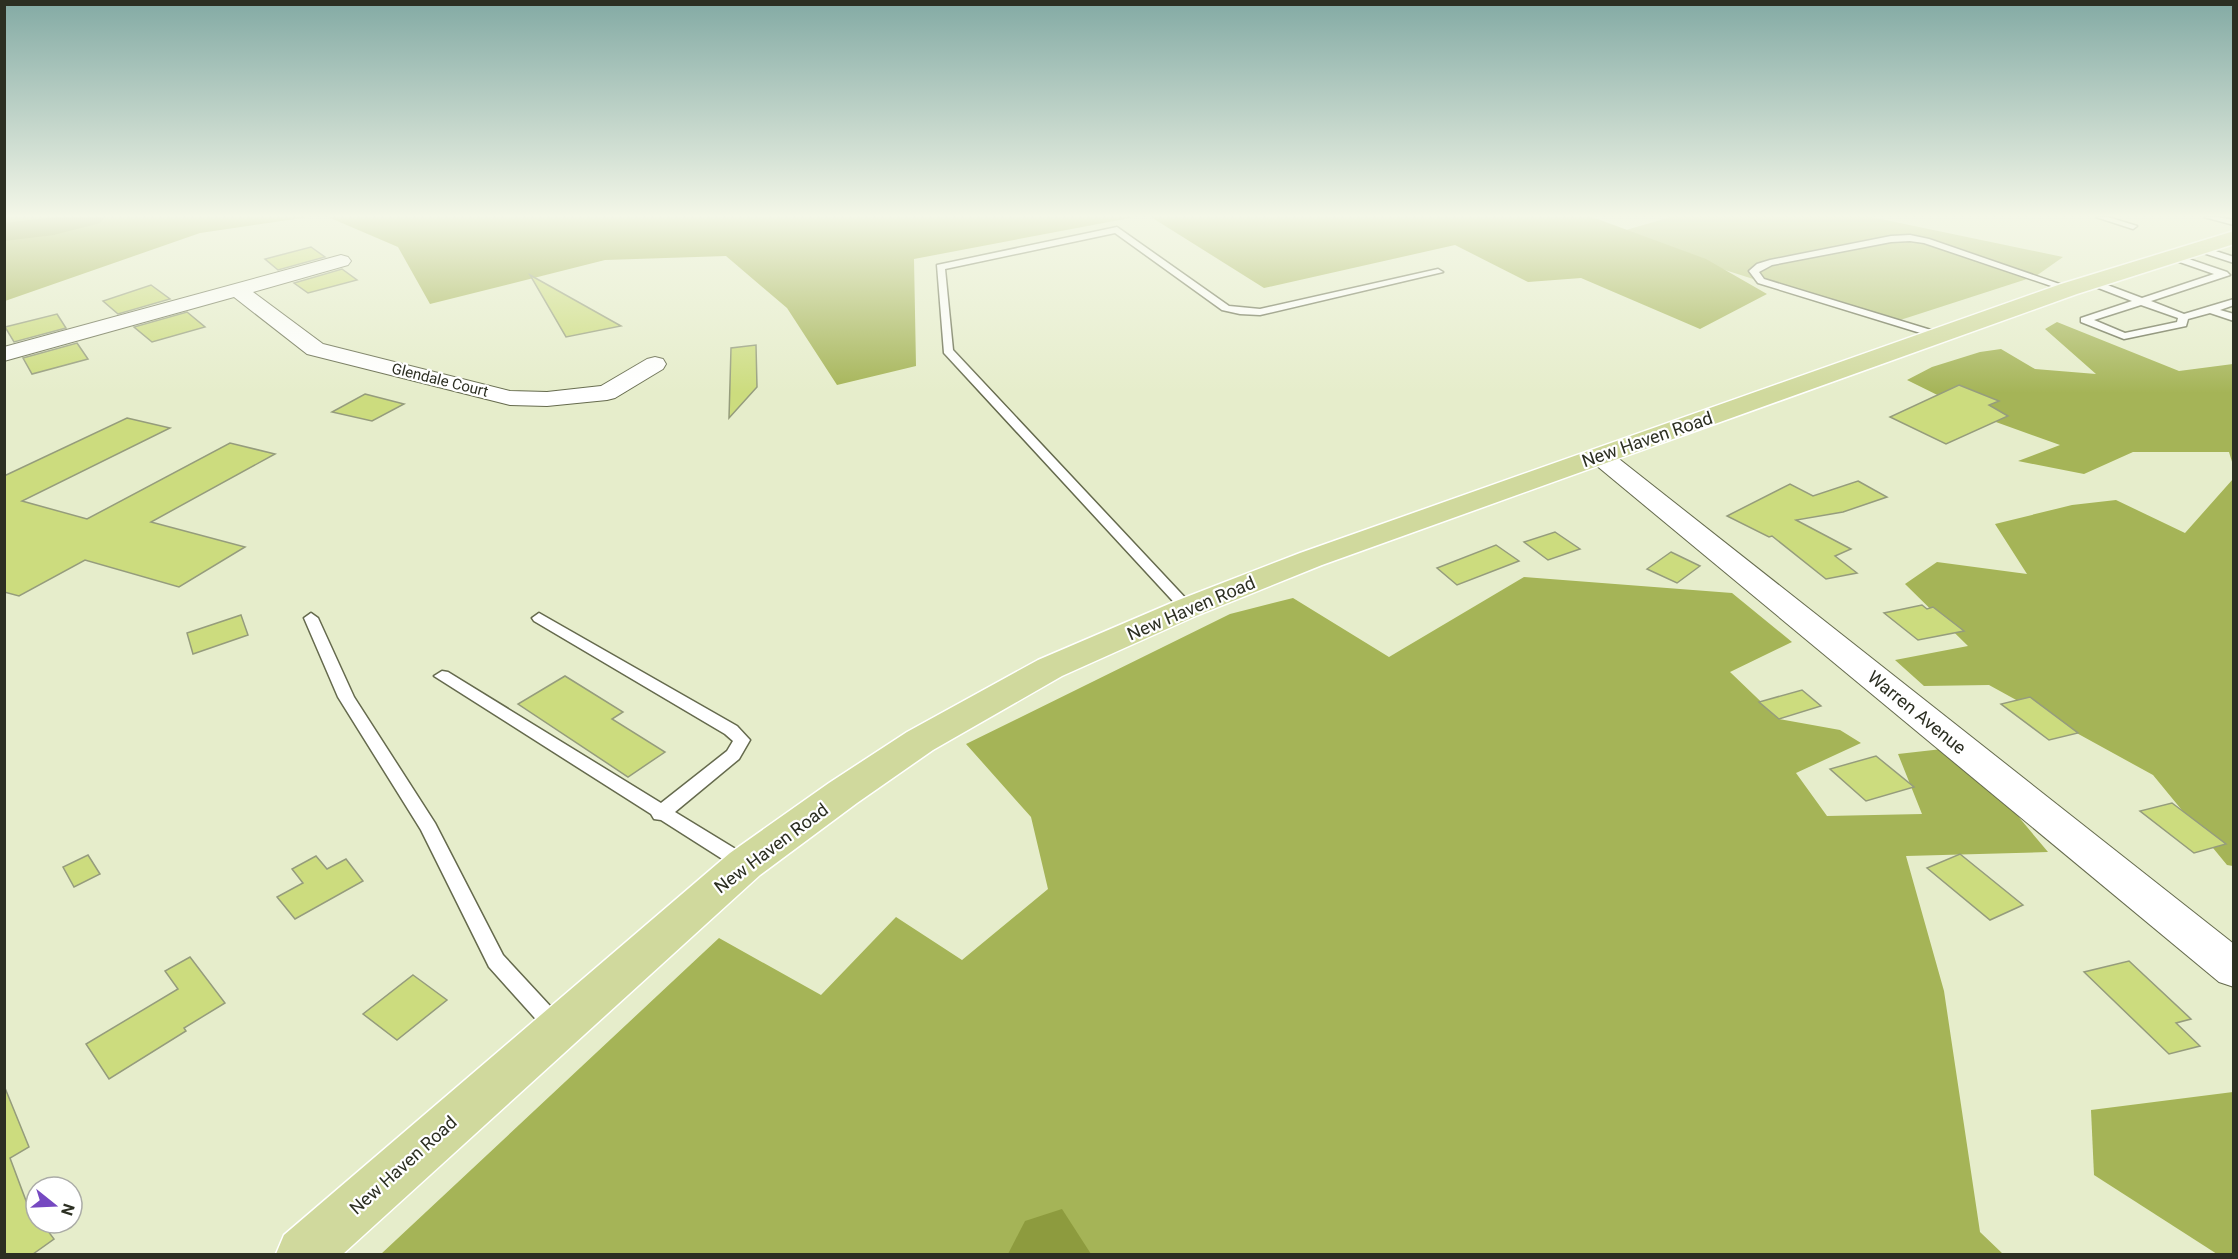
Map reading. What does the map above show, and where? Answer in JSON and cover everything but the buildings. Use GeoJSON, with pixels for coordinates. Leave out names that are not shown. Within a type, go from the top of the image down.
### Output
{"type":"FeatureCollection","features":[{"type":"Feature","properties":{"kind":"main road","name":"New Haven Road"},"geometry":{"type":"LineString","coordinates":[[303,1254],[745,864],[920,741],[1050,668],[1187,608],[1311,559],[2109,276]]}},
{"type":"Feature","properties":{"kind":"street"},"geometry":{"type":"LineString","coordinates":[[4,354],[291,276]]}},
{"type":"Feature","properties":{"kind":"street","name":"Glendale Court"},"geometry":{"type":"LineString","coordinates":[[239,291],[315,349],[510,398],[547,399],[607,393],[654,364]]}},
{"type":"Feature","properties":{"kind":"street","name":"Warren Avenue"},"geometry":{"type":"LineString","coordinates":[[1600,456],[2234,969]]}},
{"type":"Feature","properties":{"kind":"lane"},"geometry":{"type":"LineString","coordinates":[[941,276],[948,351],[1187,608]]}},
{"type":"Feature","properties":{"kind":"lane"},"geometry":{"type":"LineString","coordinates":[[1181,276],[1226,308],[1260,312],[1421,276]]}},
{"type":"Feature","properties":{"kind":"lane"},"geometry":{"type":"LineString","coordinates":[[1757,276],[1761,281],[1940,336]]}},
{"type":"Feature","properties":{"kind":"lane"},"geometry":{"type":"LineString","coordinates":[[2048,276],[2140,302],[2183,317],[2234,302]]}},
{"type":"Feature","properties":{"kind":"lane"},"geometry":{"type":"LineString","coordinates":[[2183,317],[2181,324],[2124,336],[2085,320],[2229,276]]}},
{"type":"Feature","properties":{"kind":"lane"},"geometry":{"type":"LineString","coordinates":[[2210,310],[2234,318]]}},
{"type":"Feature","properties":{"kind":"lane"},"geometry":{"type":"LineString","coordinates":[[311,618],[346,698],[429,828],[496,961],[557,1028]]}},
{"type":"Feature","properties":{"kind":"lane"},"geometry":{"type":"LineString","coordinates":[[539,618],[731,730],[742,740],[734,755],[660,814]]}},
{"type":"Feature","properties":{"kind":"lane"},"geometry":{"type":"LineString","coordinates":[[442,676],[660,814],[745,864]]}},
{"type":"Feature","properties":{"kind":"shaded area"},"geometry":{"type":"Polygon","coordinates":[[[5,276],[77,276],[5,301],[5,276]]]}},
{"type":"Feature","properties":{"kind":"shaded area"},"geometry":{"type":"Polygon","coordinates":[[[414,276],[542,276],[430,304],[414,276]]]}},
{"type":"Feature","properties":{"kind":"shaded area"},"geometry":{"type":"Polygon","coordinates":[[[749,276],[914,276],[916,366],[837,385],[787,308],[749,276]]]}},
{"type":"Feature","properties":{"kind":"shaded area"},"geometry":{"type":"Polygon","coordinates":[[[1245,276],[1318,276],[1264,288],[1245,276]]]}},
{"type":"Feature","properties":{"kind":"shaded area"},"geometry":{"type":"Polygon","coordinates":[[[1516,276],[1735,276],[1767,294],[1700,329],[1581,278],[1528,282],[1516,276]]]}},
{"type":"Feature","properties":{"kind":"shaded area"},"geometry":{"type":"Polygon","coordinates":[[[1743,276],[2036,276],[1891,323],[1743,276]]]}},
{"type":"Feature","properties":{"kind":"shaded area"},"geometry":{"type":"Polygon","coordinates":[[[2057,322],[2179,371],[2233,364],[2233,465],[2229,452],[2133,452],[2084,474],[2018,461],[2060,445],[1982,417],[1907,380],[1932,367],[1980,352],[2001,349],[2035,369],[2096,374],[2045,329],[2057,322]]]}},
{"type":"Feature","properties":{"kind":"shaded area"},"geometry":{"type":"Polygon","coordinates":[[[2233,479],[2233,866],[2227,865],[2153,775],[1989,685],[1924,686],[1895,660],[1968,646],[1905,584],[1937,562],[2027,574],[1995,524],[2072,505],[2116,500],[2185,533],[2233,479]]]}},
{"type":"Feature","properties":{"kind":"shaded area"},"geometry":{"type":"Polygon","coordinates":[[[1524,577],[1732,593],[1792,642],[1730,672],[1779,719],[1840,730],[1861,743],[1796,773],[1827,816],[1922,814],[1898,754],[1960,747],[2048,852],[1906,856],[1944,991],[1980,1232],[2003,1254],[381,1254],[719,938],[821,995],[896,917],[962,960],[1048,889],[1031,817],[966,744],[1230,614],[1293,598],[1389,657],[1524,577]]]}},
{"type":"Feature","properties":{"kind":"shaded area"},"geometry":{"type":"Polygon","coordinates":[[[2233,1092],[2233,1254],[2217,1254],[2094,1175],[2091,1110],[2233,1092]]]}},
{"type":"Feature","properties":{"kind":"shaded area"},"geometry":{"type":"Polygon","coordinates":[[[1062,1209],[1091,1254],[1008,1254],[1025,1221],[1062,1209]]]}}]}
